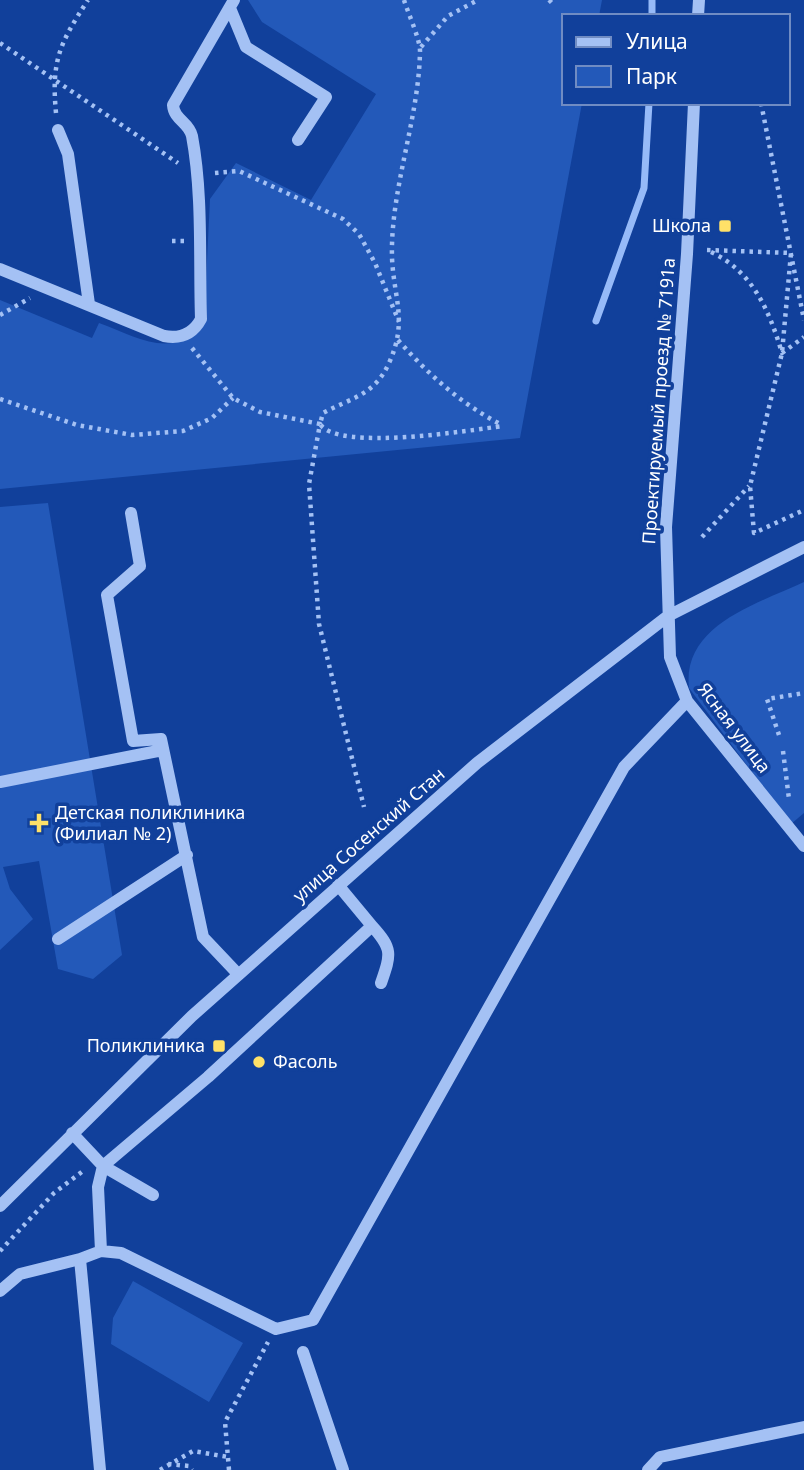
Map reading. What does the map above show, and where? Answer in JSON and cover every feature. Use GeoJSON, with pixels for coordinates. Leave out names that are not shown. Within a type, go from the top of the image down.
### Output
{"type":"FeatureCollection","features":[{"type":"Feature","properties":{"kind":"street"},"geometry":{"type":"LineString","coordinates":[[232,4],[246,47],[326,97],[298,140]]}},
{"type":"Feature","properties":{"kind":"street"},"geometry":{"type":"LineString","coordinates":[[0,269],[164,336],[184,335],[193,330],[201,319],[196,175],[191,132],[175,116],[173,105],[232,4]]}},
{"type":"Feature","properties":{"kind":"street","name":"Проектируемый проезд № 7191а"},"geometry":{"type":"LineString","coordinates":[[668,617],[666,527],[687,254],[694,105]]}},
{"type":"Feature","properties":{"kind":"street"},"geometry":{"type":"LineString","coordinates":[[58,130],[68,153],[89,304]]}},
{"type":"Feature","properties":{"kind":"street"},"geometry":{"type":"LineString","coordinates":[[131,513],[140,566],[107,595],[133,741],[161,739],[203,937],[238,974]]}},
{"type":"Feature","properties":{"kind":"street","name":"улица Сосенский Стан"},"geometry":{"type":"LineString","coordinates":[[0,1206],[238,974],[517,731],[668,617],[804,547]]}},
{"type":"Feature","properties":{"kind":"street","name":"Ясная улица"},"geometry":{"type":"LineString","coordinates":[[668,617],[670,657],[687,701],[802,838]]}},
{"type":"Feature","properties":{"kind":"street"},"geometry":{"type":"LineString","coordinates":[[0,1291],[20,1274],[101,1251],[121,1253],[276,1329],[313,1320],[624,766],[687,701]]}},
{"type":"Feature","properties":{"kind":"street"},"geometry":{"type":"LineString","coordinates":[[0,782],[163,750]]}},
{"type":"Feature","properties":{"kind":"street"},"geometry":{"type":"LineString","coordinates":[[58,939],[187,855]]}},
{"type":"Feature","properties":{"kind":"street"},"geometry":{"type":"LineString","coordinates":[[338,885],[386,941],[390,956],[381,983]]}},
{"type":"Feature","properties":{"kind":"street"},"geometry":{"type":"LineString","coordinates":[[101,1251],[98,1187],[103,1166],[208,1077],[372,926]]}},
{"type":"Feature","properties":{"kind":"street"},"geometry":{"type":"LineString","coordinates":[[72,1133],[103,1166],[153,1195]]}},
{"type":"Feature","properties":{"kind":"street"},"geometry":{"type":"LineString","coordinates":[[80,1259],[100,1470]]}},
{"type":"Feature","properties":{"kind":"street"},"geometry":{"type":"LineString","coordinates":[[303,1352],[343,1470]]}},
{"type":"Feature","properties":{"kind":"street"},"geometry":{"type":"LineString","coordinates":[[648,1470],[660,1457],[804,1427]]}},
{"type":"Feature","properties":{"kind":"path"},"geometry":{"type":"LineString","coordinates":[[58,130],[53,78],[63,38],[88,0]]}},
{"type":"Feature","properties":{"kind":"path"},"geometry":{"type":"LineString","coordinates":[[364,807],[319,624],[309,484],[323,412],[349,403],[371,388],[388,365],[401,326],[393,247],[421,48],[404,0]]}},
{"type":"Feature","properties":{"kind":"path"},"geometry":{"type":"LineString","coordinates":[[421,48],[448,16],[478,0]]}},
{"type":"Feature","properties":{"kind":"path"},"geometry":{"type":"LineString","coordinates":[[0,43],[196,175],[239,171],[343,219],[359,234],[375,263],[401,326]]}},
{"type":"Feature","properties":{"kind":"path"},"geometry":{"type":"LineString","coordinates":[[761,105],[804,320]]}},
{"type":"Feature","properties":{"kind":"path"},"geometry":{"type":"LineString","coordinates":[[782,353],[771,318],[751,285],[733,262],[707,250],[791,253]]}},
{"type":"Feature","properties":{"kind":"path"},"geometry":{"type":"LineString","coordinates":[[791,253],[782,353],[750,486],[754,533],[804,510]]}},
{"type":"Feature","properties":{"kind":"path"},"geometry":{"type":"LineString","coordinates":[[0,315],[47,288]]}},
{"type":"Feature","properties":{"kind":"path"},"geometry":{"type":"LineString","coordinates":[[184,335],[199,360],[233,398],[260,412],[320,424],[325,430],[336,434],[395,439],[503,426],[473,410],[445,388],[398,340]]}},
{"type":"Feature","properties":{"kind":"path"},"geometry":{"type":"LineString","coordinates":[[782,353],[804,337]]}},
{"type":"Feature","properties":{"kind":"path"},"geometry":{"type":"LineString","coordinates":[[0,399],[77,425],[132,435],[183,431],[212,418],[233,398]]}},
{"type":"Feature","properties":{"kind":"path"},"geometry":{"type":"LineString","coordinates":[[702,537],[750,486]]}},
{"type":"Feature","properties":{"kind":"path"},"geometry":{"type":"LineString","coordinates":[[779,735],[767,699],[804,693]]}},
{"type":"Feature","properties":{"kind":"path"},"geometry":{"type":"LineString","coordinates":[[783,751],[789,803]]}},
{"type":"Feature","properties":{"kind":"path"},"geometry":{"type":"LineString","coordinates":[[0,1251],[41,1206]]}},
{"type":"Feature","properties":{"kind":"path"},"geometry":{"type":"LineString","coordinates":[[229,1470],[225,1422],[276,1329]]}},
{"type":"Feature","properties":{"kind":"path"},"geometry":{"type":"LineString","coordinates":[[160,1470],[192,1451],[228,1457]]}},
{"type":"Feature","properties":{"kind":"path"},"geometry":{"type":"LineString","coordinates":[[167,1464],[189,1466],[192,1470]]}},
{"type":"Feature","properties":{"kind":"green space"},"geometry":{"type":"Polygon","coordinates":[[[248,0],[602,0],[599,14],[562,14],[562,105],[582,105],[520,438],[0,489],[0,300],[92,338],[99,323],[154,343],[180,341],[204,323],[210,199],[236,163],[311,200],[376,94],[262,22],[248,0]]]}},
{"type":"Feature","properties":{"kind":"green space"},"geometry":{"type":"Polygon","coordinates":[[[48,503],[122,955],[93,979],[58,969],[39,861],[3,867],[10,889],[33,919],[0,950],[0,507],[48,503]]]}},
{"type":"Feature","properties":{"kind":"green space"},"geometry":{"type":"Polygon","coordinates":[[[804,582],[804,813],[791,824],[689,688],[690,666],[697,648],[726,620],[804,582]]]}},
{"type":"Feature","properties":{"kind":"green space"},"geometry":{"type":"Polygon","coordinates":[[[133,1281],[243,1343],[209,1402],[111,1344],[113,1318],[133,1281]]]}},
{"type":"Feature","properties":{"kind":"waterway"},"geometry":{"type":"LineString","coordinates":[[652,0],[652,14]]}},
{"type":"Feature","properties":{"kind":"waterway"},"geometry":{"type":"LineString","coordinates":[[596,321],[644,188],[649,105]]}},
{"type":"Feature","properties":{"kind":"place","name":"Школа"},"geometry":{"type":"Point","coordinates":[725,226]}},
{"type":"Feature","properties":{"kind":"place","name":"Детская поликлиника (Филиал № 2)"},"geometry":{"type":"Point","coordinates":[39,823]}},
{"type":"Feature","properties":{"kind":"place","name":"Поликлиника"},"geometry":{"type":"Point","coordinates":[219,1046]}},
{"type":"Feature","properties":{"kind":"place","name":"Фасоль"},"geometry":{"type":"Point","coordinates":[259,1062]}}]}
